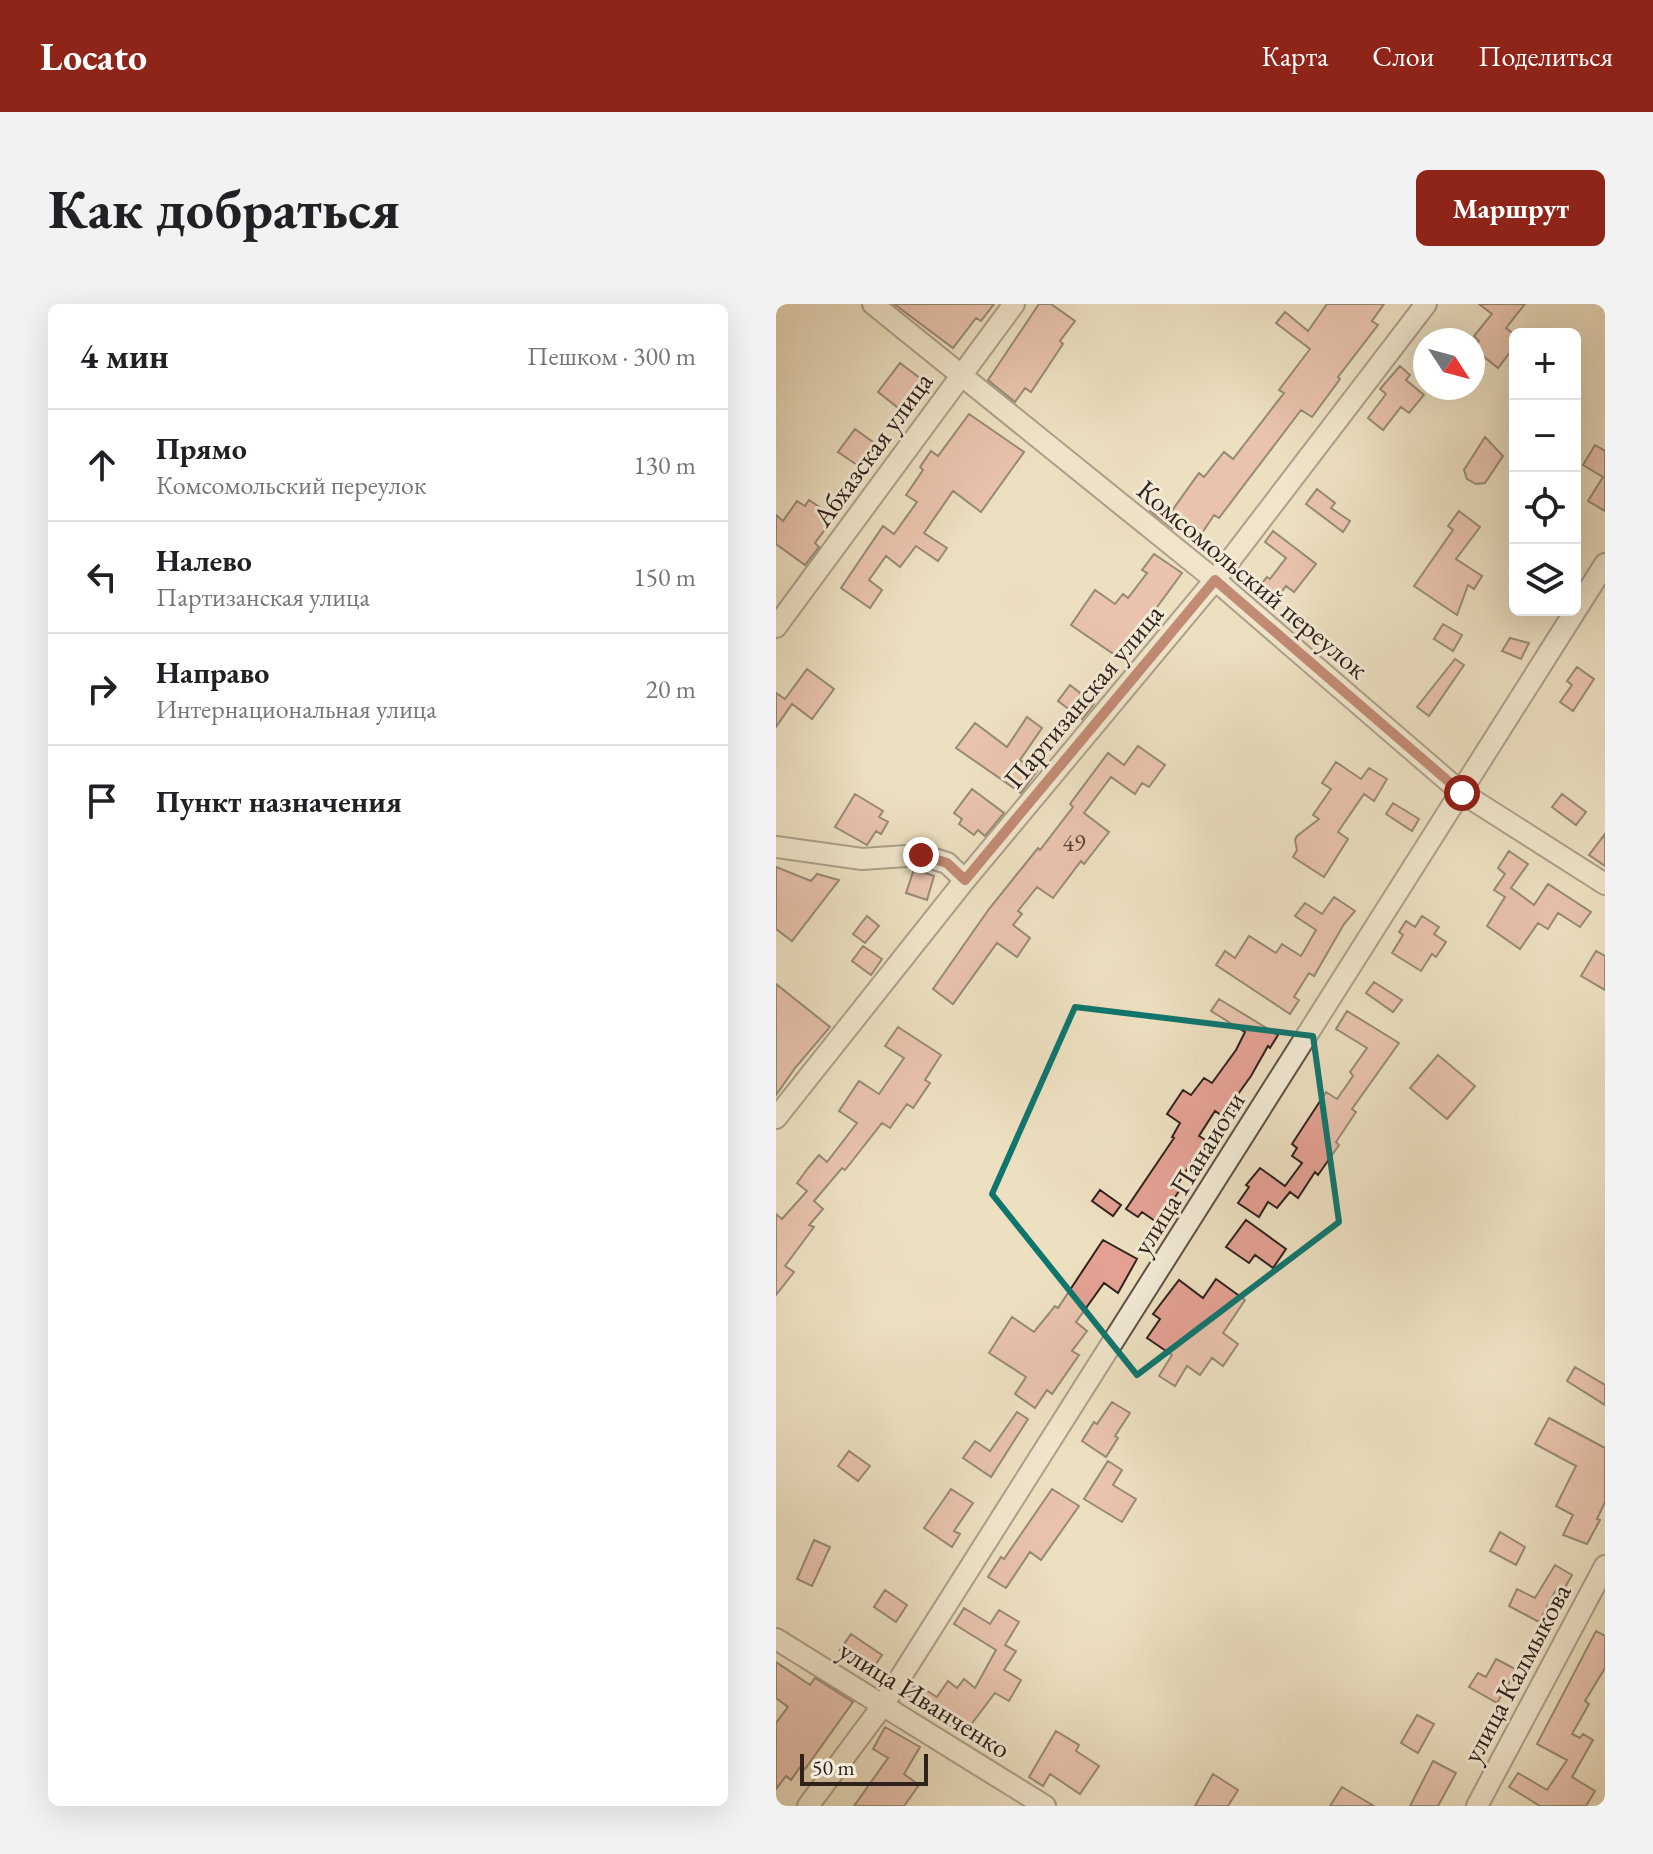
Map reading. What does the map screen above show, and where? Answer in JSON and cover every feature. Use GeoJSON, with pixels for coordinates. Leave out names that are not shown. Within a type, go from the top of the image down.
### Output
{"type":"FeatureCollection","features":[{"type":"Feature","properties":{"kind":"street","name":"Комсомольский переулок"},"geometry":{"type":"LineString","coordinates":[[873,304],[1215,580],[1462,793],[1605,884]]}},
{"type":"Feature","properties":{"kind":"street","name":"Абхазская улица"},"geometry":{"type":"LineString","coordinates":[[776,627],[1014,304]]}},
{"type":"Feature","properties":{"kind":"street","name":"Партизанская улица"},"geometry":{"type":"LineString","coordinates":[[776,1118],[965,880],[1215,580],[1426,304]]}},
{"type":"Feature","properties":{"kind":"street","name":"улица Панаиоти"},"geometry":{"type":"LineString","coordinates":[[808,1806],[883,1705],[1605,564]]}},
{"type":"Feature","properties":{"kind":"street"},"geometry":{"type":"LineString","coordinates":[[776,847],[862,859],[921,855],[947,863],[965,880]]}},
{"type":"Feature","properties":{"kind":"street","name":"улица Калмыкова"},"geometry":{"type":"LineString","coordinates":[[1477,1806],[1605,1566]]}},
{"type":"Feature","properties":{"kind":"street","name":"улица Иванченко"},"geometry":{"type":"LineString","coordinates":[[776,1639],[1045,1806]]}},
{"type":"Feature","properties":{"kind":"highlighted area"},"geometry":{"type":"Polygon","coordinates":[[[1075,1007],[1313,1036],[1339,1222],[1137,1375],[992,1194],[1075,1007]]]}},
{"type":"Feature","properties":{"kind":"building"},"geometry":{"type":"Polygon","coordinates":[[[894,304],[994,304],[981,321],[976,318],[953,348],[894,304]]]}},
{"type":"Feature","properties":{"kind":"building"},"geometry":{"type":"Polygon","coordinates":[[[1039,304],[1051,304],[1075,321],[1031,392],[1025,388],[1015,402],[988,380],[1039,304]]]}},
{"type":"Feature","properties":{"kind":"building"},"geometry":{"type":"Polygon","coordinates":[[[1327,304],[1384,304],[1372,321],[1378,325],[1312,417],[1301,410],[1219,518],[1214,515],[1196,542],[1173,529],[1150,511],[1158,501],[1171,512],[1199,473],[1204,477],[1224,452],[1233,459],[1284,393],[1279,390],[1310,349],[1276,323],[1285,312],[1308,331],[1327,304]]]}},
{"type":"Feature","properties":{"kind":"building"},"geometry":{"type":"Polygon","coordinates":[[[1479,304],[1525,304],[1506,328],[1509,330],[1509,354],[1498,368],[1485,358],[1485,328],[1481,328],[1492,314],[1479,304]]]}},
{"type":"Feature","properties":{"kind":"building"},"geometry":{"type":"Polygon","coordinates":[[[900,363],[929,385],[906,414],[878,392],[900,363]]]}},
{"type":"Feature","properties":{"kind":"building"},"geometry":{"type":"Polygon","coordinates":[[[1400,366],[1410,375],[1406,380],[1413,386],[1413,400],[1420,400],[1409,413],[1401,407],[1383,430],[1368,418],[1386,394],[1380,389],[1400,366]]]}},
{"type":"Feature","properties":{"kind":"building"},"geometry":{"type":"Polygon","coordinates":[[[969,414],[1024,452],[981,512],[953,491],[924,533],[947,548],[938,561],[916,546],[900,567],[886,556],[869,580],[882,590],[870,608],[841,588],[883,526],[894,534],[917,502],[906,495],[923,470],[920,467],[931,451],[938,456],[969,414]]]}},
{"type":"Feature","properties":{"kind":"building"},"geometry":{"type":"Polygon","coordinates":[[[855,429],[884,450],[876,460],[866,453],[857,465],[838,452],[855,429]]]}},
{"type":"Feature","properties":{"kind":"building"},"geometry":{"type":"Polygon","coordinates":[[[1485,437],[1503,456],[1485,483],[1476,484],[1467,479],[1464,470],[1485,437]]]}},
{"type":"Feature","properties":{"kind":"building"},"geometry":{"type":"Polygon","coordinates":[[[1595,445],[1605,451],[1605,511],[1588,501],[1603,477],[1583,465],[1595,445]]]}},
{"type":"Feature","properties":{"kind":"building"},"geometry":{"type":"Polygon","coordinates":[[[1317,489],[1335,503],[1331,508],[1350,521],[1343,532],[1306,504],[1317,489]]]}},
{"type":"Feature","properties":{"kind":"building"},"geometry":{"type":"Polygon","coordinates":[[[809,500],[824,510],[819,517],[829,524],[815,543],[819,547],[805,565],[776,544],[776,515],[783,521],[797,501],[805,506],[809,500]]]}},
{"type":"Feature","properties":{"kind":"building"},"geometry":{"type":"Polygon","coordinates":[[[1459,511],[1480,527],[1456,559],[1482,576],[1474,589],[1468,585],[1457,615],[1414,586],[1453,530],[1448,526],[1459,511]]]}},
{"type":"Feature","properties":{"kind":"building"},"geometry":{"type":"Polygon","coordinates":[[[1273,531],[1316,564],[1294,592],[1286,586],[1272,604],[1255,591],[1267,577],[1270,579],[1286,558],[1265,542],[1273,531]]]}},
{"type":"Feature","properties":{"kind":"building"},"geometry":{"type":"Polygon","coordinates":[[[1154,554],[1182,573],[1118,657],[1071,625],[1095,590],[1115,604],[1123,594],[1128,598],[1147,573],[1142,570],[1154,554]]]}},
{"type":"Feature","properties":{"kind":"building"},"geometry":{"type":"Polygon","coordinates":[[[1443,624],[1462,635],[1453,651],[1434,639],[1443,624]]]}},
{"type":"Feature","properties":{"kind":"building"},"geometry":{"type":"Polygon","coordinates":[[[1510,638],[1529,643],[1521,659],[1502,651],[1510,638]]]}},
{"type":"Feature","properties":{"kind":"building"},"geometry":{"type":"Polygon","coordinates":[[[1455,659],[1464,665],[1429,716],[1417,707],[1455,659]]]}},
{"type":"Feature","properties":{"kind":"building"},"geometry":{"type":"Polygon","coordinates":[[[1577,667],[1594,679],[1573,711],[1560,702],[1572,685],[1567,681],[1577,667]]]}},
{"type":"Feature","properties":{"kind":"building"},"geometry":{"type":"Polygon","coordinates":[[[807,669],[834,689],[812,719],[792,704],[776,727],[776,693],[785,699],[807,669]]]}},
{"type":"Feature","properties":{"kind":"building"},"geometry":{"type":"Polygon","coordinates":[[[1070,685],[1094,704],[1082,719],[1058,701],[1070,685]]]}},
{"type":"Feature","properties":{"kind":"building"},"geometry":{"type":"Polygon","coordinates":[[[1027,717],[1042,728],[1020,760],[1037,771],[1021,793],[956,748],[975,723],[1007,747],[1027,717]]]}},
{"type":"Feature","properties":{"kind":"building"},"geometry":{"type":"Polygon","coordinates":[[[1138,746],[1165,765],[1149,787],[1142,783],[1135,794],[1111,777],[1084,813],[1109,832],[1084,864],[1081,861],[1053,898],[1037,887],[1018,911],[1022,914],[1013,925],[1030,938],[1017,957],[997,943],[953,1004],[933,989],[989,909],[1073,807],[1070,804],[1108,753],[1124,765],[1138,746]]]}},
{"type":"Feature","properties":{"kind":"building"},"geometry":{"type":"Polygon","coordinates":[[[1336,762],[1361,779],[1369,768],[1387,779],[1374,801],[1364,794],[1338,832],[1348,839],[1324,877],[1293,857],[1297,850],[1297,836],[1319,819],[1313,815],[1331,789],[1322,783],[1336,762]]]}},
{"type":"Feature","properties":{"kind":"building"},"geometry":{"type":"Polygon","coordinates":[[[972,789],[1004,813],[985,836],[978,830],[974,835],[959,824],[962,819],[954,813],[972,789]]]}},
{"type":"Feature","properties":{"kind":"building"},"geometry":{"type":"Polygon","coordinates":[[[855,794],[883,811],[879,817],[888,822],[881,834],[876,831],[867,845],[835,827],[855,794]]]}},
{"type":"Feature","properties":{"kind":"building"},"geometry":{"type":"Polygon","coordinates":[[[1562,794],[1586,812],[1576,825],[1552,807],[1562,794]]]}},
{"type":"Feature","properties":{"kind":"building"},"geometry":{"type":"Polygon","coordinates":[[[1393,803],[1419,819],[1412,831],[1386,814],[1393,803]]]}},
{"type":"Feature","properties":{"kind":"building"},"geometry":{"type":"Polygon","coordinates":[[[1605,834],[1605,866],[1589,855],[1605,834]]]}},
{"type":"Feature","properties":{"kind":"building"},"geometry":{"type":"Polygon","coordinates":[[[1509,851],[1528,864],[1511,888],[1534,905],[1548,884],[1591,912],[1580,927],[1558,913],[1548,929],[1538,923],[1520,949],[1487,926],[1505,897],[1494,890],[1505,874],[1498,868],[1509,851]]]}},
{"type":"Feature","properties":{"kind":"building"},"geometry":{"type":"Polygon","coordinates":[[[776,867],[811,881],[817,874],[839,880],[792,941],[776,929],[776,867]]]}},
{"type":"Feature","properties":{"kind":"building"},"geometry":{"type":"Polygon","coordinates":[[[914,869],[934,876],[927,900],[906,893],[914,869]]]}},
{"type":"Feature","properties":{"kind":"building"},"geometry":{"type":"Polygon","coordinates":[[[1334,897],[1355,911],[1314,976],[1309,973],[1294,997],[1299,1000],[1290,1014],[1216,965],[1225,951],[1235,958],[1249,936],[1276,953],[1282,944],[1301,956],[1316,930],[1295,916],[1305,903],[1322,914],[1334,897]]]}},
{"type":"Feature","properties":{"kind":"building"},"geometry":{"type":"Polygon","coordinates":[[[867,916],[879,926],[865,943],[853,934],[867,916]]]}},
{"type":"Feature","properties":{"kind":"building"},"geometry":{"type":"Polygon","coordinates":[[[1422,916],[1439,927],[1434,934],[1446,942],[1436,957],[1432,954],[1421,971],[1392,953],[1403,935],[1399,932],[1406,921],[1415,927],[1422,916]]]}},
{"type":"Feature","properties":{"kind":"building"},"geometry":{"type":"Polygon","coordinates":[[[863,946],[882,959],[871,975],[852,961],[863,946]]]}},
{"type":"Feature","properties":{"kind":"building"},"geometry":{"type":"Polygon","coordinates":[[[1596,951],[1605,956],[1605,990],[1581,976],[1596,951]]]}},
{"type":"Feature","properties":{"kind":"building"},"geometry":{"type":"Polygon","coordinates":[[[1374,982],[1402,1000],[1393,1012],[1366,993],[1374,982]]]}},
{"type":"Feature","properties":{"kind":"building"},"geometry":{"type":"Polygon","coordinates":[[[776,984],[830,1027],[776,1095],[776,984]]]}},
{"type":"Feature","properties":{"kind":"building"},"geometry":{"type":"Polygon","coordinates":[[[1219,999],[1278,1035],[1231,1104],[1236,1108],[1228,1120],[1215,1111],[1199,1136],[1209,1142],[1177,1185],[1181,1188],[1158,1223],[1142,1212],[1138,1217],[1126,1209],[1174,1138],[1180,1123],[1167,1114],[1183,1090],[1191,1095],[1204,1078],[1212,1083],[1245,1032],[1211,1011],[1219,999]]]}},
{"type":"Feature","properties":{"kind":"building"},"geometry":{"type":"Polygon","coordinates":[[[1347,1011],[1399,1043],[1352,1109],[1356,1112],[1336,1142],[1339,1145],[1318,1175],[1315,1172],[1298,1198],[1290,1192],[1277,1208],[1268,1202],[1259,1217],[1238,1203],[1249,1187],[1246,1185],[1260,1168],[1285,1186],[1302,1163],[1292,1156],[1297,1148],[1292,1144],[1326,1092],[1337,1099],[1353,1076],[1350,1072],[1367,1048],[1336,1029],[1347,1011]]]}},
{"type":"Feature","properties":{"kind":"building"},"geometry":{"type":"Polygon","coordinates":[[[898,1027],[941,1055],[925,1080],[930,1083],[913,1108],[907,1104],[890,1128],[882,1123],[845,1170],[842,1168],[814,1201],[823,1209],[809,1225],[814,1227],[785,1266],[794,1272],[776,1295],[776,1214],[782,1219],[807,1191],[797,1183],[808,1168],[819,1155],[827,1162],[857,1123],[839,1111],[859,1081],[879,1094],[904,1058],[885,1046],[898,1027]]]}},
{"type":"Feature","properties":{"kind":"building"},"geometry":{"type":"Polygon","coordinates":[[[1438,1055],[1475,1086],[1447,1119],[1410,1088],[1438,1055]]]}},
{"type":"Feature","properties":{"kind":"building"},"geometry":{"type":"Polygon","coordinates":[[[1100,1190],[1121,1205],[1113,1216],[1092,1201],[1100,1190]]]}},
{"type":"Feature","properties":{"kind":"building"},"geometry":{"type":"Polygon","coordinates":[[[1246,1220],[1286,1249],[1273,1268],[1255,1255],[1249,1263],[1226,1247],[1246,1220]]]}},
{"type":"Feature","properties":{"kind":"building"},"geometry":{"type":"Polygon","coordinates":[[[1103,1240],[1137,1259],[1118,1293],[1104,1283],[1076,1322],[1087,1331],[1072,1351],[1079,1355],[1052,1394],[1047,1390],[1035,1408],[1015,1394],[1026,1377],[989,1353],[1012,1317],[1034,1332],[1055,1306],[1058,1308],[1103,1240]]]}},
{"type":"Feature","properties":{"kind":"building"},"geometry":{"type":"Polygon","coordinates":[[[1216,1279],[1245,1300],[1223,1333],[1238,1344],[1223,1366],[1212,1358],[1200,1375],[1187,1366],[1175,1386],[1159,1376],[1172,1355],[1147,1338],[1160,1319],[1153,1314],[1179,1280],[1203,1298],[1216,1279]]]}},
{"type":"Feature","properties":{"kind":"building"},"geometry":{"type":"Polygon","coordinates":[[[1575,1367],[1605,1385],[1605,1405],[1567,1381],[1575,1367]]]}},
{"type":"Feature","properties":{"kind":"building"},"geometry":{"type":"Polygon","coordinates":[[[1112,1402],[1130,1413],[1106,1457],[1082,1441],[1112,1402]]]}},
{"type":"Feature","properties":{"kind":"building"},"geometry":{"type":"Polygon","coordinates":[[[1017,1412],[1028,1419],[991,1477],[963,1458],[975,1441],[990,1451],[1017,1412]]]}},
{"type":"Feature","properties":{"kind":"building"},"geometry":{"type":"Polygon","coordinates":[[[1549,1418],[1605,1448],[1605,1502],[1597,1519],[1600,1520],[1587,1544],[1563,1535],[1573,1515],[1556,1506],[1576,1466],[1535,1444],[1549,1418]]]}},
{"type":"Feature","properties":{"kind":"building"},"geometry":{"type":"Polygon","coordinates":[[[849,1451],[870,1466],[858,1481],[838,1466],[849,1451]]]}},
{"type":"Feature","properties":{"kind":"building"},"geometry":{"type":"Polygon","coordinates":[[[1108,1461],[1122,1470],[1113,1485],[1136,1499],[1122,1522],[1084,1499],[1108,1461]]]}},
{"type":"Feature","properties":{"kind":"building"},"geometry":{"type":"Polygon","coordinates":[[[951,1489],[973,1503],[954,1531],[960,1534],[952,1547],[924,1528],[951,1489]]]}},
{"type":"Feature","properties":{"kind":"building"},"geometry":{"type":"Polygon","coordinates":[[[1052,1489],[1079,1506],[1041,1560],[1030,1552],[1006,1588],[988,1577],[1052,1489]]]}},
{"type":"Feature","properties":{"kind":"building"},"geometry":{"type":"Polygon","coordinates":[[[1500,1532],[1525,1547],[1516,1565],[1490,1551],[1500,1532]]]}},
{"type":"Feature","properties":{"kind":"building"},"geometry":{"type":"Polygon","coordinates":[[[814,1540],[830,1547],[812,1586],[797,1579],[814,1540]]]}},
{"type":"Feature","properties":{"kind":"building"},"geometry":{"type":"Polygon","coordinates":[[[1555,1565],[1572,1575],[1563,1591],[1557,1588],[1539,1622],[1509,1606],[1517,1589],[1535,1598],[1555,1565]]]}},
{"type":"Feature","properties":{"kind":"building"},"geometry":{"type":"Polygon","coordinates":[[[885,1590],[907,1605],[896,1622],[874,1607],[885,1590]]]}},
{"type":"Feature","properties":{"kind":"building"},"geometry":{"type":"Polygon","coordinates":[[[964,1608],[990,1624],[999,1610],[1019,1622],[1005,1645],[1016,1651],[1004,1670],[1021,1680],[1009,1701],[995,1693],[963,1735],[907,1695],[916,1684],[937,1697],[948,1681],[957,1688],[964,1679],[975,1688],[996,1650],[954,1624],[964,1608]]]}},
{"type":"Feature","properties":{"kind":"building"},"geometry":{"type":"Polygon","coordinates":[[[1596,1631],[1605,1636],[1605,1668],[1585,1701],[1589,1704],[1572,1734],[1580,1738],[1583,1734],[1593,1740],[1572,1777],[1595,1791],[1586,1806],[1540,1806],[1509,1787],[1518,1773],[1547,1790],[1567,1760],[1537,1744],[1596,1631]]]}},
{"type":"Feature","properties":{"kind":"building"},"geometry":{"type":"Polygon","coordinates":[[[851,1634],[882,1655],[872,1670],[840,1650],[851,1634]]]}},
{"type":"Feature","properties":{"kind":"building"},"geometry":{"type":"Polygon","coordinates":[[[1496,1659],[1517,1670],[1497,1703],[1469,1687],[1478,1673],[1486,1677],[1496,1659]]]}},
{"type":"Feature","properties":{"kind":"building"},"geometry":{"type":"Polygon","coordinates":[[[776,1662],[810,1685],[815,1678],[853,1702],[805,1769],[801,1766],[791,1780],[786,1776],[776,1789],[776,1723],[788,1707],[776,1698],[776,1662]]]}},
{"type":"Feature","properties":{"kind":"building"},"geometry":{"type":"Polygon","coordinates":[[[1417,1715],[1434,1724],[1418,1753],[1401,1743],[1417,1715]]]}},
{"type":"Feature","properties":{"kind":"building"},"geometry":{"type":"Polygon","coordinates":[[[885,1727],[920,1747],[904,1774],[919,1785],[904,1806],[854,1806],[888,1758],[873,1749],[885,1727]]]}},
{"type":"Feature","properties":{"kind":"building"},"geometry":{"type":"Polygon","coordinates":[[[1056,1731],[1079,1745],[1076,1751],[1099,1766],[1080,1794],[1050,1774],[1043,1786],[1029,1777],[1056,1731]]]}},
{"type":"Feature","properties":{"kind":"building"},"geometry":{"type":"Polygon","coordinates":[[[1433,1761],[1456,1773],[1438,1806],[1410,1806],[1433,1761]]]}},
{"type":"Feature","properties":{"kind":"building"},"geometry":{"type":"Polygon","coordinates":[[[1213,1774],[1238,1790],[1228,1806],[1195,1806],[1213,1774]]]}},
{"type":"Feature","properties":{"kind":"building"},"geometry":{"type":"Polygon","coordinates":[[[1342,1787],[1374,1806],[1330,1806],[1342,1787]]]}},
{"type":"Feature","properties":{"kind":"route"},"geometry":{"type":"LineString","coordinates":[[921,855],[947,863],[965,880],[1215,580],[1462,793]]}}]}
